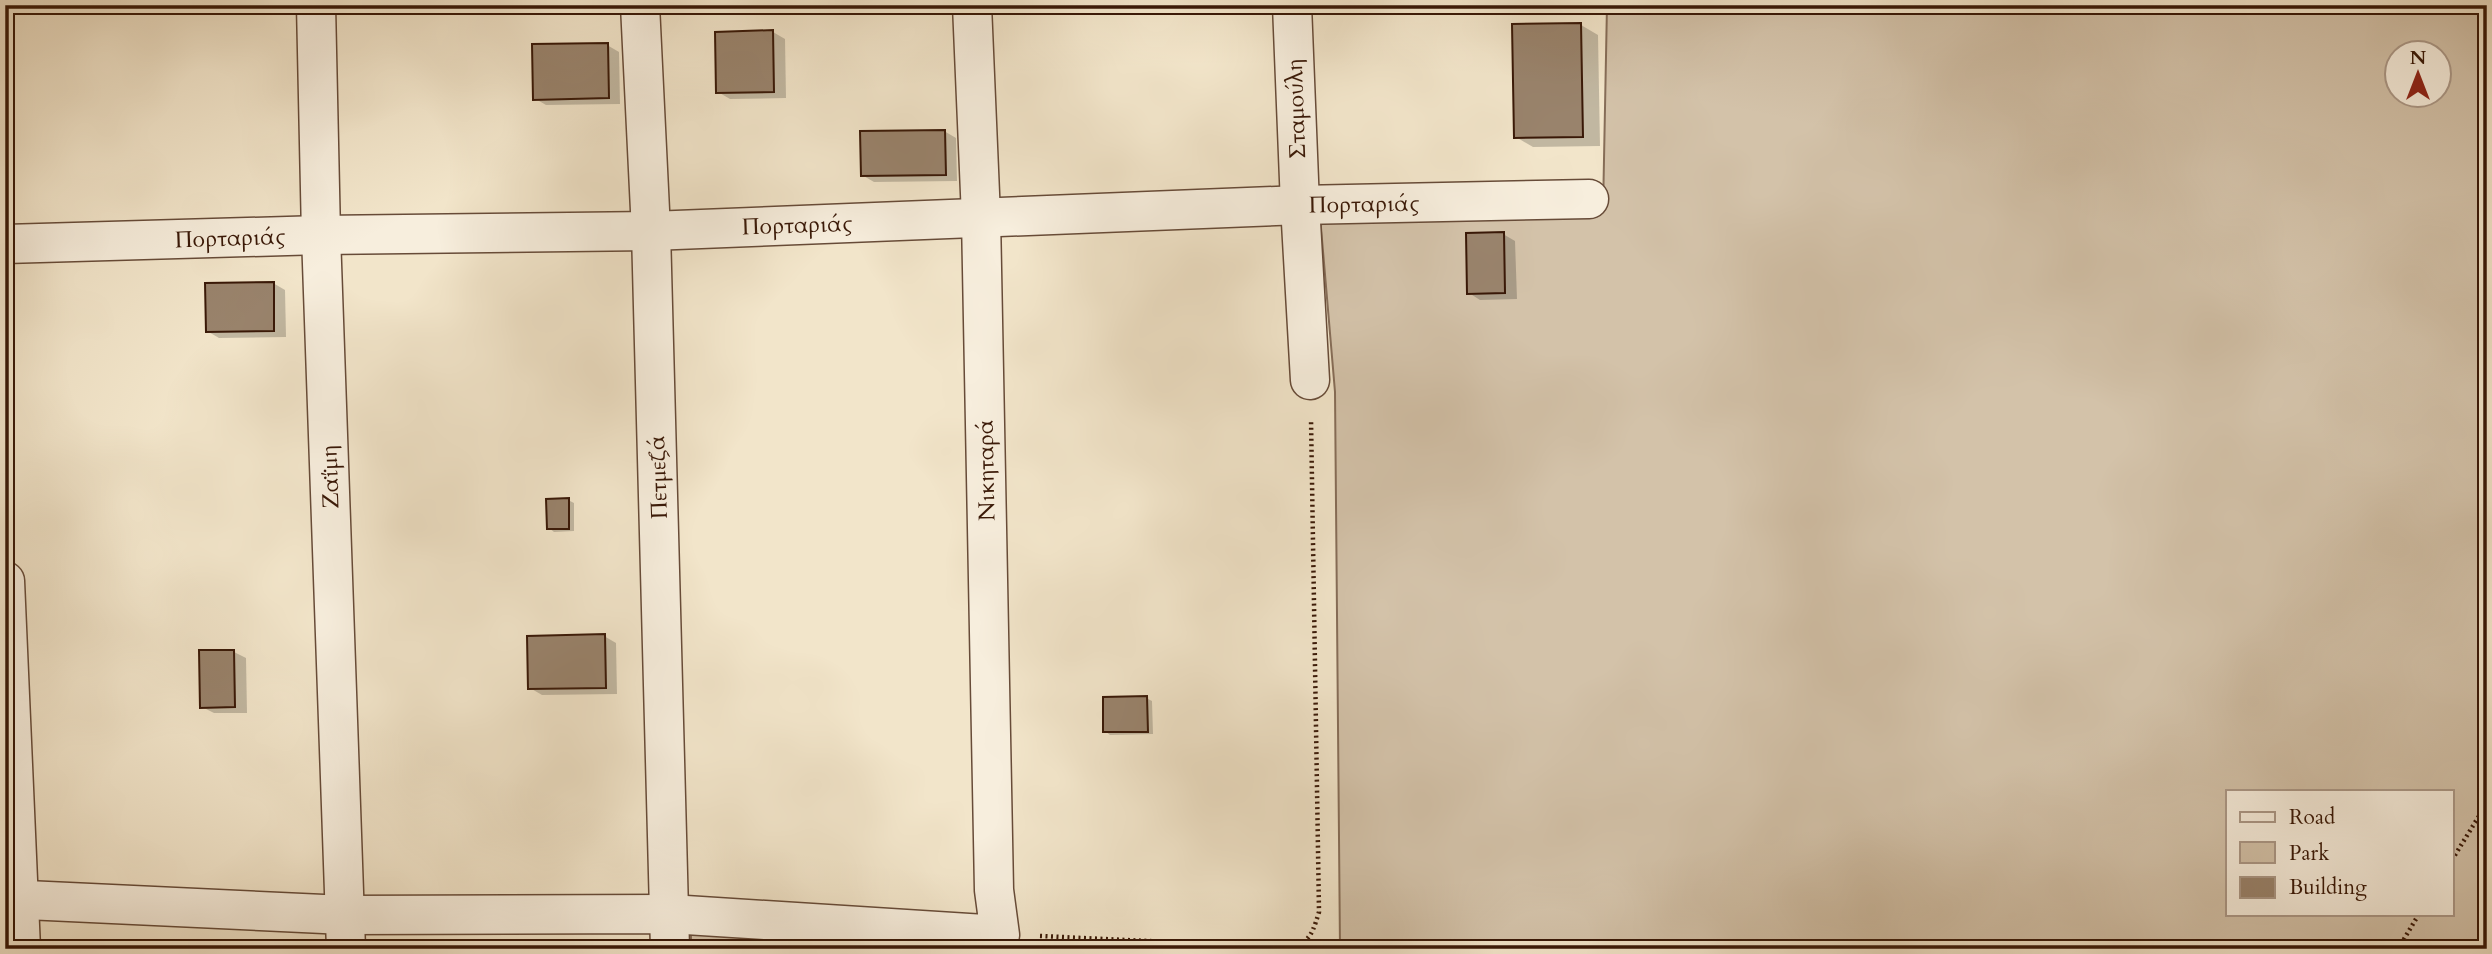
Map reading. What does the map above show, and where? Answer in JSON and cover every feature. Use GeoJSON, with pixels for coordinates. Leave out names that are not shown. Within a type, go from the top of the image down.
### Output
{"type":"FeatureCollection","features":[{"type":"Feature","properties":{"kind":"street","name":"Ζαΐμη"},"geometry":{"type":"LineString","coordinates":[[316,5],[321,235],[345,932]]}},
{"type":"Feature","properties":{"kind":"street","name":"Πετμεζά"},"geometry":{"type":"LineString","coordinates":[[640,5],[651,230],[670,932]]}},
{"type":"Feature","properties":{"kind":"street","name":"Νικηταρά"},"geometry":{"type":"LineString","coordinates":[[971,5],[981,217],[994,890],[1000,935]]}},
{"type":"Feature","properties":{"kind":"street","name":"Σταμούλη"},"geometry":{"type":"LineString","coordinates":[[1292,5],[1310,380]]}},
{"type":"Feature","properties":{"kind":"street","name":"Πορταριάς"},"geometry":{"type":"LineString","coordinates":[[5,244],[321,235],[651,230],[1300,205],[1589,199]]}},
{"type":"Feature","properties":{"kind":"street"},"geometry":{"type":"LineString","coordinates":[[5,581],[12,899],[21,949]]}},
{"type":"Feature","properties":{"kind":"street"},"geometry":{"type":"LineString","coordinates":[[12,899],[345,932],[1000,935]]}},
{"type":"Feature","properties":{"kind":"path"},"geometry":{"type":"LineString","coordinates":[[1000,935],[1276,947],[1298,945],[1312,935],[1319,912],[1310,380]]}},
{"type":"Feature","properties":{"kind":"path"},"geometry":{"type":"LineString","coordinates":[[2454,857],[2487,803]]}},
{"type":"Feature","properties":{"kind":"path"},"geometry":{"type":"LineString","coordinates":[[2398,949],[2418,916]]}},
{"type":"Feature","properties":{"kind":"green space"},"geometry":{"type":"Polygon","coordinates":[[[1607,5],[2487,5],[2487,949],[1340,949],[1335,392],[1320,216],[1603,211],[1607,5]]]}},
{"type":"Feature","properties":{"kind":"green space"},"geometry":{"type":"Polygon","coordinates":[[[691,931],[1036,949],[691,949],[691,931]]]}},
{"type":"Feature","properties":{"kind":"building"},"geometry":{"type":"Polygon","coordinates":[[[1581,23],[1583,137],[1514,138],[1512,24],[1581,23]]]}},
{"type":"Feature","properties":{"kind":"building"},"geometry":{"type":"Polygon","coordinates":[[[773,30],[774,92],[716,93],[715,32],[773,30]]]}},
{"type":"Feature","properties":{"kind":"building"},"geometry":{"type":"Polygon","coordinates":[[[608,43],[609,98],[533,100],[532,44],[608,43]]]}},
{"type":"Feature","properties":{"kind":"building"},"geometry":{"type":"Polygon","coordinates":[[[945,130],[946,175],[861,176],[860,131],[945,130]]]}},
{"type":"Feature","properties":{"kind":"building"},"geometry":{"type":"Polygon","coordinates":[[[1504,232],[1505,293],[1467,294],[1466,233],[1504,232]]]}},
{"type":"Feature","properties":{"kind":"building"},"geometry":{"type":"Polygon","coordinates":[[[274,282],[274,331],[206,332],[205,283],[274,282]]]}},
{"type":"Feature","properties":{"kind":"building"},"geometry":{"type":"Polygon","coordinates":[[[569,498],[569,529],[547,529],[546,499],[569,498]]]}},
{"type":"Feature","properties":{"kind":"building"},"geometry":{"type":"Polygon","coordinates":[[[605,634],[606,688],[528,689],[527,636],[605,634]]]}},
{"type":"Feature","properties":{"kind":"building"},"geometry":{"type":"Polygon","coordinates":[[[199,650],[234,650],[235,707],[200,708],[199,650]]]}},
{"type":"Feature","properties":{"kind":"building"},"geometry":{"type":"Polygon","coordinates":[[[1147,696],[1148,732],[1103,732],[1103,697],[1147,696]]]}},
{"type":"Feature","properties":{"kind":"building"},"geometry":{"type":"Polygon","coordinates":[[[535,945],[570,945],[570,949],[535,949],[535,945]]]}}]}
